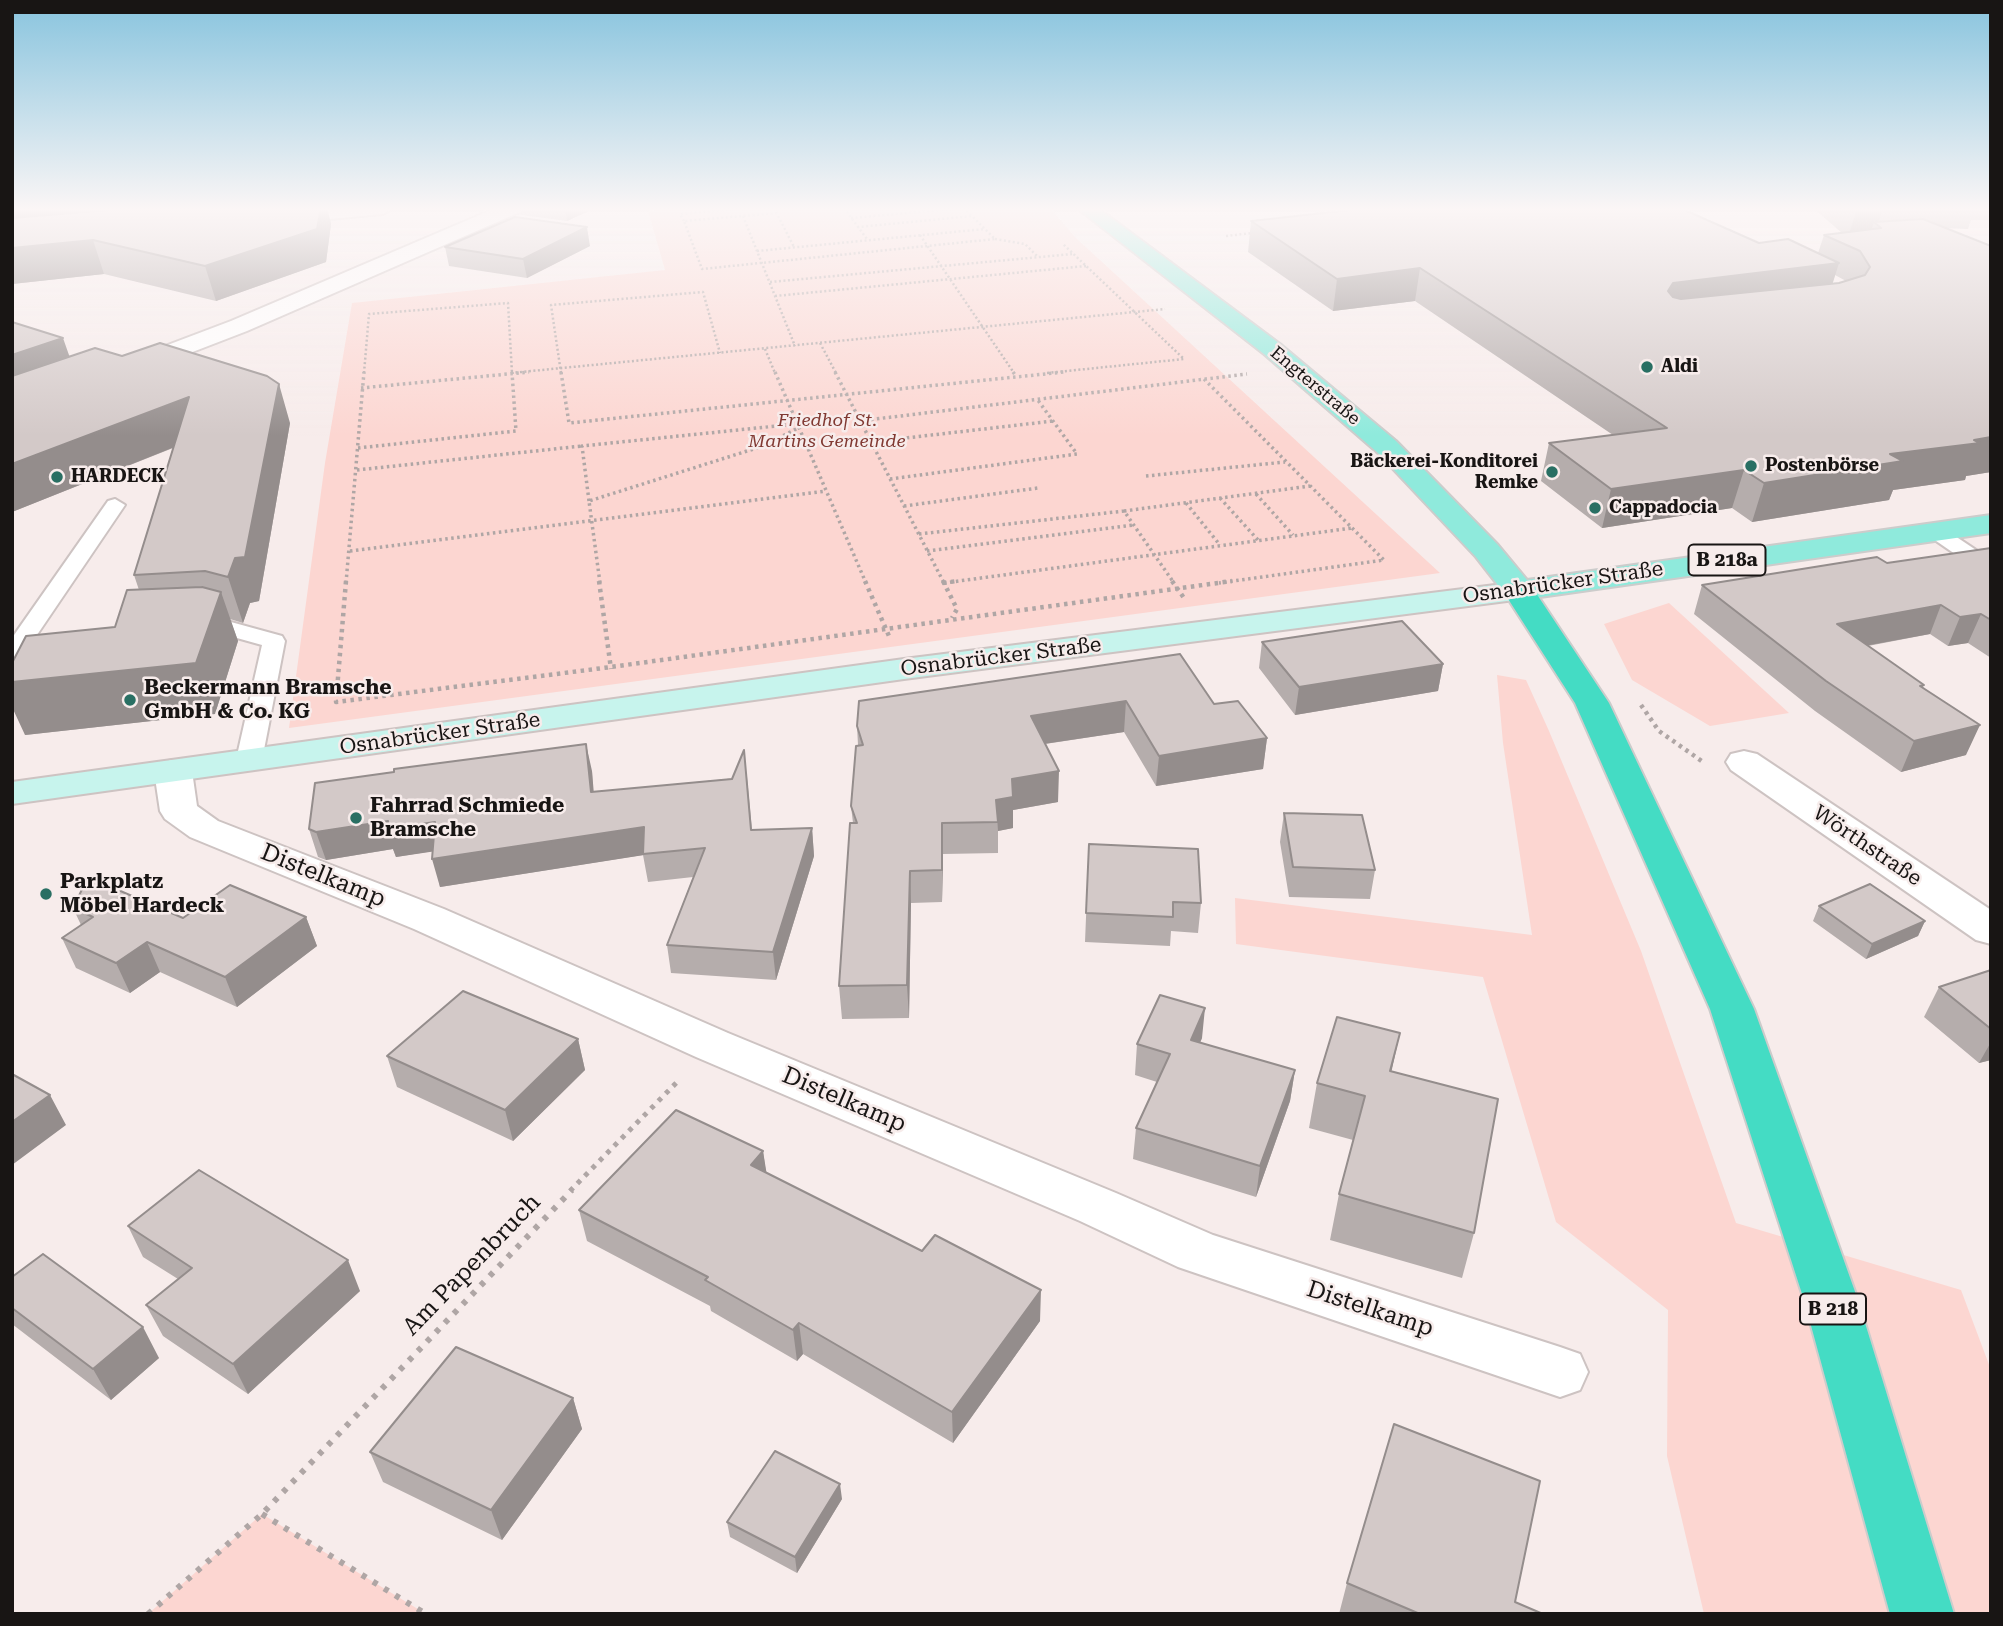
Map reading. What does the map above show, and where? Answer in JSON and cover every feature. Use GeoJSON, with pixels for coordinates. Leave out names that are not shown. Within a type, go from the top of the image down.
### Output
{"type":"FeatureCollection","features":[{"type":"Feature","properties":{"kind":"highway","name":"B 218"},"geometry":{"type":"LineString","coordinates":[[1519,591],[1592,703],[1732,1009],[1831,1300],[1922,1614]]}},
{"type":"Feature","properties":{"kind":"main road","name":"Engterstraße"},"geometry":{"type":"LineString","coordinates":[[1186,284],[1387,447],[1487,551],[1519,591]]}},
{"type":"Feature","properties":{"kind":"main road","name":"Osnabrücker Straße"},"geometry":{"type":"LineString","coordinates":[[12,793],[904,669],[1519,591],[1991,524]]}},
{"type":"Feature","properties":{"kind":"street"},"geometry":{"type":"LineString","coordinates":[[109,375],[239,326],[337,284]]}},
{"type":"Feature","properties":{"kind":"street","name":"Wörthstraße"},"geometry":{"type":"LineString","coordinates":[[1744,762],[1991,930]]}},
{"type":"Feature","properties":{"kind":"street","name":"Distelkamp"},"geometry":{"type":"LineString","coordinates":[[173,771],[179,811],[204,829],[429,919],[712,1045],[1098,1207],[1197,1252],[1560,1371]]}},
{"type":"Feature","properties":{"kind":"lane"},"geometry":{"type":"LineString","coordinates":[[19,646],[115,505]]}},
{"type":"Feature","properties":{"kind":"lane"},"geometry":{"type":"LineString","coordinates":[[1936,532],[1991,570]]}},
{"type":"Feature","properties":{"kind":"lane"},"geometry":{"type":"LineString","coordinates":[[178,628],[219,626],[274,641],[249,760]]}},
{"type":"Feature","properties":{"kind":"lane"},"geometry":{"type":"LineString","coordinates":[[19,646],[54,636]]}},
{"type":"Feature","properties":{"kind":"path"},"geometry":{"type":"LineString","coordinates":[[771,284],[795,346]]}},
{"type":"Feature","properties":{"kind":"path"},"geometry":{"type":"LineString","coordinates":[[775,296],[900,284]]}},
{"type":"Feature","properties":{"kind":"path"},"geometry":{"type":"LineString","coordinates":[[953,284],[1016,376]]}},
{"type":"Feature","properties":{"kind":"path"},"geometry":{"type":"LineString","coordinates":[[719,353],[703,292],[551,305],[569,423],[1184,359],[1104,284]]}},
{"type":"Feature","properties":{"kind":"path"},"geometry":{"type":"LineString","coordinates":[[358,448],[516,431],[508,303],[369,314],[336,702],[611,667],[1384,560],[1204,379]]}},
{"type":"Feature","properties":{"kind":"path"},"geometry":{"type":"LineString","coordinates":[[361,388],[1154,310]]}},
{"type":"Feature","properties":{"kind":"path"},"geometry":{"type":"LineString","coordinates":[[820,343],[957,609],[951,619]]}},
{"type":"Feature","properties":{"kind":"path"},"geometry":{"type":"LineString","coordinates":[[765,349],[904,669]]}},
{"type":"Feature","properties":{"kind":"path"},"geometry":{"type":"LineString","coordinates":[[859,421],[1293,368]]}},
{"type":"Feature","properties":{"kind":"path"},"geometry":{"type":"LineString","coordinates":[[890,479],[1077,454],[1037,399]]}},
{"type":"Feature","properties":{"kind":"path"},"geometry":{"type":"LineString","coordinates":[[871,442],[1053,421]]}},
{"type":"Feature","properties":{"kind":"path"},"geometry":{"type":"LineString","coordinates":[[357,471],[797,426]]}},
{"type":"Feature","properties":{"kind":"path"},"geometry":{"type":"LineString","coordinates":[[589,501],[764,446],[797,426]]}},
{"type":"Feature","properties":{"kind":"path"},"geometry":{"type":"LineString","coordinates":[[582,446],[611,667]]}},
{"type":"Feature","properties":{"kind":"path"},"geometry":{"type":"LineString","coordinates":[[1146,477],[1286,462]]}},
{"type":"Feature","properties":{"kind":"path"},"geometry":{"type":"LineString","coordinates":[[919,534],[1124,511],[1310,486]]}},
{"type":"Feature","properties":{"kind":"path"},"geometry":{"type":"LineString","coordinates":[[904,506],[1038,488]]}},
{"type":"Feature","properties":{"kind":"path"},"geometry":{"type":"LineString","coordinates":[[350,551],[826,491]]}},
{"type":"Feature","properties":{"kind":"path"},"geometry":{"type":"LineString","coordinates":[[1256,494],[1293,536]]}},
{"type":"Feature","properties":{"kind":"path"},"geometry":{"type":"LineString","coordinates":[[1220,498],[1259,541]]}},
{"type":"Feature","properties":{"kind":"path"},"geometry":{"type":"LineString","coordinates":[[1185,503],[1221,546]]}},
{"type":"Feature","properties":{"kind":"path"},"geometry":{"type":"LineString","coordinates":[[1124,511],[1206,631]]}},
{"type":"Feature","properties":{"kind":"path"},"geometry":{"type":"LineString","coordinates":[[927,551],[1133,525]]}},
{"type":"Feature","properties":{"kind":"path"},"geometry":{"type":"LineString","coordinates":[[943,583],[1352,528]]}},
{"type":"Feature","properties":{"kind":"path","name":"Am Papenbruch"},"geometry":{"type":"LineString","coordinates":[[148,1614],[262,1514],[712,1045]]}},
{"type":"Feature","properties":{"kind":"path"},"geometry":{"type":"LineString","coordinates":[[262,1514],[426,1614]]}},
{"type":"Feature","properties":{"kind":"green space","name":"Friedhof St. Martins Gemeinde"},"geometry":{"type":"Polygon","coordinates":[[[533,284],[1126,284],[1440,573],[289,728],[325,463],[352,303],[533,284]]]}},
{"type":"Feature","properties":{"kind":"green space"},"geometry":{"type":"Polygon","coordinates":[[[1669,603],[1789,713],[1710,726],[1632,680],[1604,624],[1669,603]]]}},
{"type":"Feature","properties":{"kind":"green space"},"geometry":{"type":"Polygon","coordinates":[[[1497,675],[1526,680],[1549,731],[1641,951],[1736,1223],[1961,1290],[1991,1370],[1991,1614],[1704,1614],[1667,1456],[1668,1310],[1556,1222],[1483,977],[1236,944],[1235,898],[1532,935],[1503,743],[1497,675]]]}},
{"type":"Feature","properties":{"kind":"green space"},"geometry":{"type":"Polygon","coordinates":[[[262,1514],[426,1614],[148,1614],[262,1514]]]}},
{"type":"Feature","properties":{"kind":"building"},"geometry":{"type":"Polygon","coordinates":[[[1445,284],[1672,284],[1668,291],[1673,297],[1681,299],[1830,284],[1991,284],[1991,437],[1974,440],[1980,443],[1890,454],[1903,461],[1764,483],[1744,470],[1611,489],[1549,443],[1667,428],[1445,284]]]}},
{"type":"Feature","properties":{"kind":"building"},"geometry":{"type":"Polygon","coordinates":[[[12,322],[63,338],[12,355],[12,322]]]}},
{"type":"Feature","properties":{"kind":"building"},"geometry":{"type":"Polygon","coordinates":[[[160,343],[267,376],[279,384],[245,557],[235,558],[228,577],[205,571],[134,575],[189,397],[12,464],[12,376],[95,348],[122,356],[160,343]]]}},
{"type":"Feature","properties":{"kind":"building"},"geometry":{"type":"Polygon","coordinates":[[[1991,548],[1991,620],[1981,614],[1960,617],[1941,605],[1837,624],[1924,685],[1920,686],[1980,725],[1914,741],[1826,681],[1702,585],[1877,557],[1887,563],[1991,548]]]}},
{"type":"Feature","properties":{"kind":"building"},"geometry":{"type":"Polygon","coordinates":[[[202,587],[221,592],[196,663],[12,682],[12,663],[26,636],[115,627],[127,590],[202,587]]]}},
{"type":"Feature","properties":{"kind":"building"},"geometry":{"type":"Polygon","coordinates":[[[1402,621],[1443,664],[1299,687],[1262,642],[1402,621]]]}},
{"type":"Feature","properties":{"kind":"building"},"geometry":{"type":"Polygon","coordinates":[[[1180,654],[1214,704],[1238,701],[1267,738],[1159,756],[1126,701],[1031,716],[1059,771],[1012,779],[1013,797],[996,800],[998,822],[942,823],[942,870],[910,871],[907,985],[839,986],[850,823],[857,823],[851,806],[856,746],[863,745],[857,726],[859,701],[1180,654]]]}},
{"type":"Feature","properties":{"kind":"building"},"geometry":{"type":"Polygon","coordinates":[[[586,744],[591,792],[732,779],[744,750],[751,830],[812,828],[773,952],[667,945],[705,848],[643,854],[644,827],[432,859],[435,822],[387,829],[388,821],[316,832],[309,829],[315,783],[394,772],[394,769],[586,744]]]}},
{"type":"Feature","properties":{"kind":"building"},"geometry":{"type":"Polygon","coordinates":[[[1284,813],[1362,815],[1375,870],[1293,867],[1284,813]]]}},
{"type":"Feature","properties":{"kind":"building"},"geometry":{"type":"Polygon","coordinates":[[[1089,844],[1198,849],[1201,903],[1173,902],[1173,917],[1086,913],[1089,844]]]}},
{"type":"Feature","properties":{"kind":"building"},"geometry":{"type":"Polygon","coordinates":[[[88,877],[183,918],[230,885],[306,917],[225,977],[147,942],[116,963],[62,938],[93,917],[73,908],[88,877]]]}},
{"type":"Feature","properties":{"kind":"building"},"geometry":{"type":"Polygon","coordinates":[[[1870,884],[1925,921],[1872,944],[1819,906],[1870,884]]]}},
{"type":"Feature","properties":{"kind":"building"},"geometry":{"type":"Polygon","coordinates":[[[1991,970],[1991,1029],[1939,987],[1991,970]]]}},
{"type":"Feature","properties":{"kind":"building"},"geometry":{"type":"Polygon","coordinates":[[[463,991],[578,1039],[505,1110],[387,1056],[463,991]]]}},
{"type":"Feature","properties":{"kind":"building"},"geometry":{"type":"Polygon","coordinates":[[[1160,995],[1205,1008],[1191,1040],[1295,1070],[1260,1166],[1136,1128],[1170,1054],[1137,1044],[1160,995]]]}},
{"type":"Feature","properties":{"kind":"building"},"geometry":{"type":"Polygon","coordinates":[[[1337,1017],[1400,1033],[1390,1071],[1498,1099],[1474,1233],[1339,1194],[1365,1096],[1317,1083],[1337,1017]]]}},
{"type":"Feature","properties":{"kind":"building"},"geometry":{"type":"Polygon","coordinates":[[[12,1074],[50,1095],[12,1122],[12,1074]]]}},
{"type":"Feature","properties":{"kind":"building"},"geometry":{"type":"Polygon","coordinates":[[[676,1110],[763,1151],[751,1165],[922,1251],[935,1235],[1041,1290],[952,1412],[799,1323],[793,1330],[705,1280],[708,1277],[579,1210],[676,1110]]]}},
{"type":"Feature","properties":{"kind":"building"},"geometry":{"type":"Polygon","coordinates":[[[199,1170],[348,1260],[233,1364],[146,1305],[192,1268],[128,1226],[199,1170]]]}},
{"type":"Feature","properties":{"kind":"building"},"geometry":{"type":"Polygon","coordinates":[[[43,1254],[143,1327],[93,1369],[12,1308],[12,1277],[43,1254]]]}},
{"type":"Feature","properties":{"kind":"building"},"geometry":{"type":"Polygon","coordinates":[[[456,1347],[573,1398],[491,1510],[370,1452],[456,1347]]]}},
{"type":"Feature","properties":{"kind":"building"},"geometry":{"type":"Polygon","coordinates":[[[1394,1424],[1540,1481],[1515,1602],[1543,1614],[1420,1614],[1347,1583],[1394,1424]]]}},
{"type":"Feature","properties":{"kind":"building"},"geometry":{"type":"Polygon","coordinates":[[[775,1451],[840,1484],[795,1557],[727,1522],[775,1451]]]}},
{"type":"Feature","properties":{"kind":"place","name":"Aldi"},"geometry":{"type":"Point","coordinates":[1647,367]}},
{"type":"Feature","properties":{"kind":"place","name":"Postenbörse"},"geometry":{"type":"Point","coordinates":[1751,466]}},
{"type":"Feature","properties":{"kind":"place","name":"Bäckerei-Konditorei Remke"},"geometry":{"type":"Point","coordinates":[1552,472]}},
{"type":"Feature","properties":{"kind":"place","name":"HARDECK"},"geometry":{"type":"Point","coordinates":[57,477]}},
{"type":"Feature","properties":{"kind":"place","name":"Cappadocia"},"geometry":{"type":"Point","coordinates":[1595,508]}},
{"type":"Feature","properties":{"kind":"place","name":"Beckermann Bramsche GmbH & Co. KG"},"geometry":{"type":"Point","coordinates":[130,700]}},
{"type":"Feature","properties":{"kind":"place","name":"Fahrrad Schmiede Bramsche"},"geometry":{"type":"Point","coordinates":[356,818]}},
{"type":"Feature","properties":{"kind":"place","name":"Parkplatz Möbel Hardeck"},"geometry":{"type":"Point","coordinates":[46,894]}}]}
